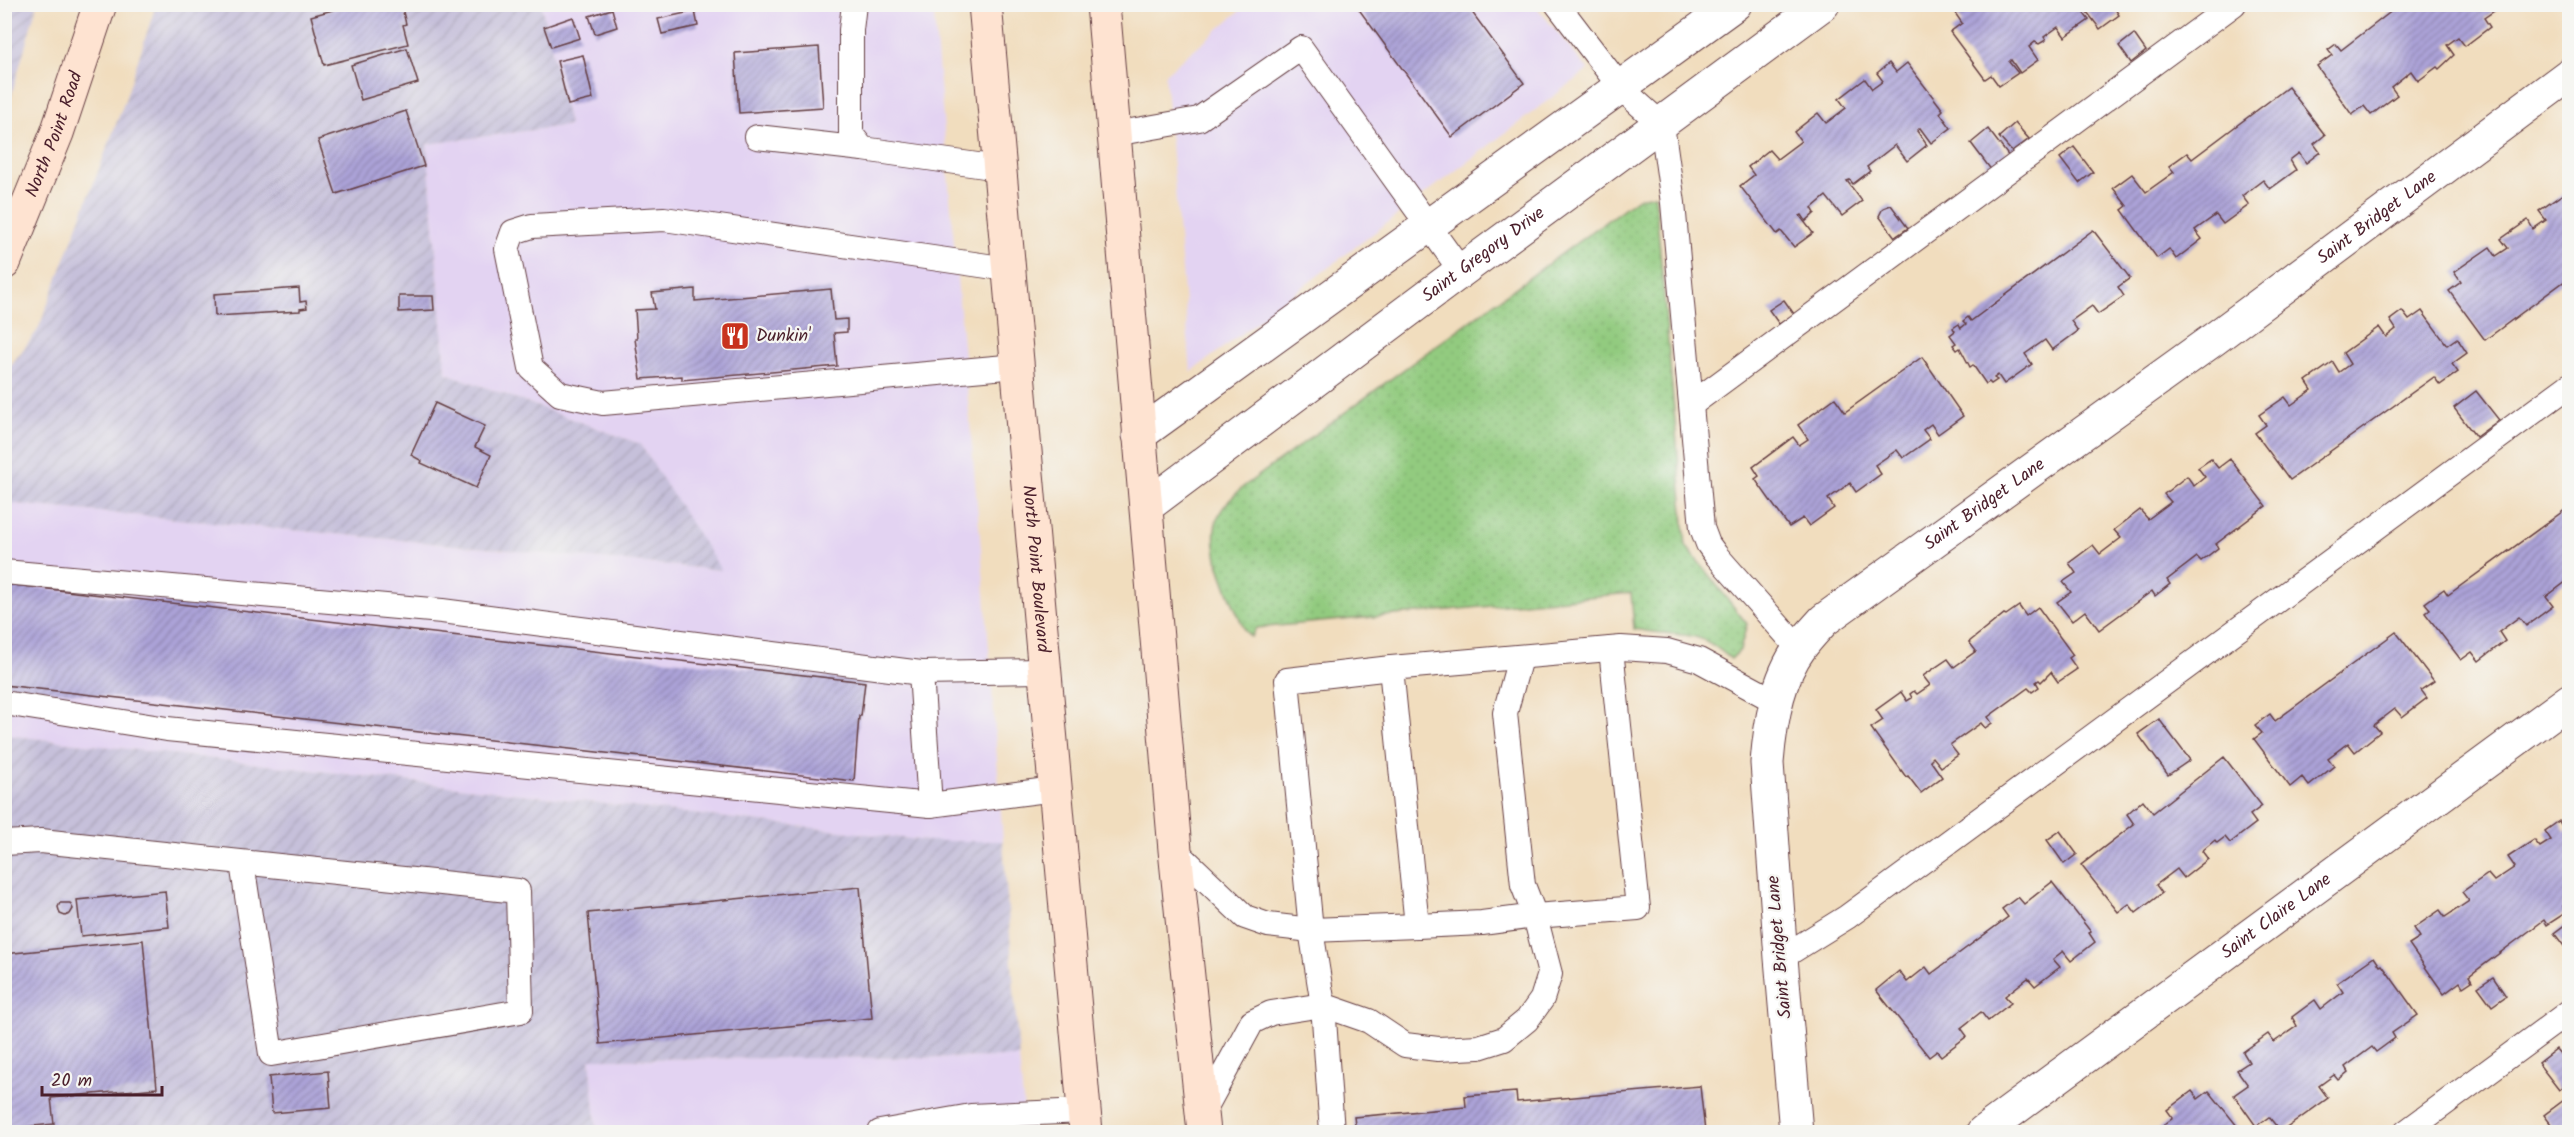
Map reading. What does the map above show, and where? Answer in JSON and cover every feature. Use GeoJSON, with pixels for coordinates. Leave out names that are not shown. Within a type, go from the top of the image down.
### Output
{"type":"FeatureCollection","features":[{"type":"Feature","properties":{"kind":"main road","name":"North Point Road"},"geometry":{"type":"LineString","coordinates":[[4,263],[57,133],[100,4]]}},
{"type":"Feature","properties":{"kind":"main road","name":"North Point Boulevard"},"geometry":{"type":"LineString","coordinates":[[985,4],[1085,1122]]}},
{"type":"Feature","properties":{"kind":"main road"},"geometry":{"type":"LineString","coordinates":[[1103,4],[1176,850],[1203,1124]]}},
{"type":"Feature","properties":{"kind":"street"},"geometry":{"type":"LineString","coordinates":[[1139,435],[1735,4]]}},
{"type":"Feature","properties":{"kind":"street","name":"Saint Gregory Drive"},"geometry":{"type":"LineString","coordinates":[[1147,506],[1823,4]]}},
{"type":"Feature","properties":{"kind":"street","name":"Saint Bridget Lane"},"geometry":{"type":"LineString","coordinates":[[1796,1132],[1767,763],[1769,738],[1777,702],[1799,649],[1824,620],[2214,339],[2570,74]]}},
{"type":"Feature","properties":{"kind":"street","name":"Saint Claire Lane"},"geometry":{"type":"LineString","coordinates":[[1983,1132],[2570,700]]}},
{"type":"Feature","properties":{"kind":"lane"},"geometry":{"type":"LineString","coordinates":[[854,4],[851,30],[851,134],[863,149]]}},
{"type":"Feature","properties":{"kind":"lane"},"geometry":{"type":"LineString","coordinates":[[1557,4],[1621,88],[1662,125],[1673,203],[1702,528],[1708,544],[1799,649]]}},
{"type":"Feature","properties":{"kind":"lane"},"geometry":{"type":"LineString","coordinates":[[1692,404],[2234,4]]}},
{"type":"Feature","properties":{"kind":"lane"},"geometry":{"type":"LineString","coordinates":[[1114,134],[1199,118],[1301,48],[1461,271]]}},
{"type":"Feature","properties":{"kind":"lane"},"geometry":{"type":"LineString","coordinates":[[757,137],[999,168]]}},
{"type":"Feature","properties":{"kind":"lane"},"geometry":{"type":"LineString","coordinates":[[1008,269],[664,219],[532,226],[513,232],[507,249],[531,368],[560,394],[603,403],[1017,366]]}},
{"type":"Feature","properties":{"kind":"lane"},"geometry":{"type":"LineString","coordinates":[[1781,958],[1846,917],[2570,385]]}},
{"type":"Feature","properties":{"kind":"lane"},"geometry":{"type":"LineString","coordinates":[[4,572],[442,611],[921,673],[1044,671]]}},
{"type":"Feature","properties":{"kind":"lane"},"geometry":{"type":"LineString","coordinates":[[1176,850],[1245,917],[1268,925],[1311,930],[1417,926],[1482,923],[1535,916],[1638,908],[1611,649]]}},
{"type":"Feature","properties":{"kind":"lane"},"geometry":{"type":"LineString","coordinates":[[1332,1132],[1323,1005],[1311,930],[1287,680],[1391,668],[1611,649],[1667,651],[1699,660],[1777,702]]}},
{"type":"Feature","properties":{"kind":"lane"},"geometry":{"type":"LineString","coordinates":[[1203,1124],[1252,1022],[1271,1012],[1323,1005],[1369,1021],[1405,1044],[1438,1049],[1479,1047],[1504,1039],[1527,1020],[1542,999],[1550,974],[1535,916],[1523,885],[1505,712],[1520,658]]}},
{"type":"Feature","properties":{"kind":"lane"},"geometry":{"type":"LineString","coordinates":[[1391,668],[1417,926]]}},
{"type":"Feature","properties":{"kind":"lane"},"geometry":{"type":"LineString","coordinates":[[921,673],[930,805]]}},
{"type":"Feature","properties":{"kind":"lane"},"geometry":{"type":"LineString","coordinates":[[4,703],[167,729],[930,805],[1055,789]]}},
{"type":"Feature","properties":{"kind":"lane"},"geometry":{"type":"LineString","coordinates":[[4,843],[40,841],[518,891],[521,1011],[271,1054],[242,863]]}},
{"type":"Feature","properties":{"kind":"lane"},"geometry":{"type":"LineString","coordinates":[[2406,1132],[2570,1011]]}},
{"type":"Feature","properties":{"kind":"lane"},"geometry":{"type":"LineString","coordinates":[[880,1132],[932,1128],[971,1116],[1085,1122]]}},
{"type":"Feature","properties":{"kind":"shaded area"},"geometry":{"type":"Polygon","coordinates":[[[1248,4],[1535,5],[1588,70],[1191,372],[1165,74],[1248,4]]]}},
{"type":"Feature","properties":{"kind":"shaded area"},"geometry":{"type":"Polygon","coordinates":[[[4,5],[37,5],[5,118],[4,5]]]}},
{"type":"Feature","properties":{"kind":"shaded area"},"geometry":{"type":"Polygon","coordinates":[[[156,5],[541,5],[569,125],[427,144],[446,373],[640,444],[721,570],[5,503],[4,374],[38,330],[124,103],[156,5]]]}},
{"type":"Feature","properties":{"kind":"shaded area"},"geometry":{"type":"Polygon","coordinates":[[[541,5],[933,5],[985,594],[1003,841],[927,841],[5,735],[5,503],[720,570],[640,444],[446,373],[427,144],[569,125],[541,5]]]}},
{"type":"Feature","properties":{"kind":"shaded area"},"geometry":{"type":"Polygon","coordinates":[[[5,735],[927,841],[1003,841],[1019,1057],[590,1059],[597,1132],[5,1132],[5,735]]]}},
{"type":"Feature","properties":{"kind":"shaded area"},"geometry":{"type":"Polygon","coordinates":[[[1019,1057],[1026,1132],[597,1132],[590,1059],[1019,1057]]]}},
{"type":"Feature","properties":{"kind":"green space"},"geometry":{"type":"Polygon","coordinates":[[[1655,195],[1686,546],[1747,624],[1740,650],[1731,659],[1712,644],[1696,637],[1634,629],[1631,593],[1256,628],[1251,637],[1245,631],[1233,603],[1216,555],[1214,539],[1216,524],[1228,501],[1243,487],[1638,198],[1655,195]]]}},
{"type":"Feature","properties":{"kind":"building"},"geometry":{"type":"Polygon","coordinates":[[[354,4],[401,4],[408,44],[324,65],[311,16],[354,4]]]}},
{"type":"Feature","properties":{"kind":"building"},"geometry":{"type":"Polygon","coordinates":[[[1355,4],[1466,4],[1524,83],[1452,137],[1355,4]]]}},
{"type":"Feature","properties":{"kind":"building"},"geometry":{"type":"Polygon","coordinates":[[[1967,4],[2112,4],[2119,15],[2100,29],[2084,8],[2081,10],[2089,20],[2065,37],[2058,27],[2044,37],[2046,40],[2039,44],[2035,42],[2029,47],[2038,60],[2020,73],[2011,60],[2009,62],[2018,73],[1999,86],[1991,75],[1985,79],[1950,32],[1962,23],[1955,13],[1967,4]]]}},
{"type":"Feature","properties":{"kind":"building"},"geometry":{"type":"Polygon","coordinates":[[[2401,4],[2494,4],[2497,9],[2484,18],[2490,27],[2465,46],[2458,37],[2447,45],[2454,55],[2439,69],[2437,67],[2418,81],[2411,71],[2391,87],[2397,95],[2371,115],[2364,106],[2352,115],[2317,66],[2332,55],[2328,50],[2336,44],[2341,50],[2401,4]]]}},
{"type":"Feature","properties":{"kind":"building"},"geometry":{"type":"Polygon","coordinates":[[[612,9],[617,27],[595,34],[589,16],[612,9]]]}},
{"type":"Feature","properties":{"kind":"building"},"geometry":{"type":"Polygon","coordinates":[[[695,11],[698,26],[662,34],[658,19],[695,11]]]}},
{"type":"Feature","properties":{"kind":"building"},"geometry":{"type":"Polygon","coordinates":[[[573,17],[580,38],[551,47],[544,27],[573,17]]]}},
{"type":"Feature","properties":{"kind":"building"},"geometry":{"type":"Polygon","coordinates":[[[2134,34],[2146,51],[2131,63],[2119,46],[2134,34]]]}},
{"type":"Feature","properties":{"kind":"building"},"geometry":{"type":"Polygon","coordinates":[[[819,47],[823,107],[739,113],[735,53],[819,47]]]}},
{"type":"Feature","properties":{"kind":"building"},"geometry":{"type":"Polygon","coordinates":[[[407,48],[418,83],[361,100],[351,65],[407,48]]]}},
{"type":"Feature","properties":{"kind":"building"},"geometry":{"type":"Polygon","coordinates":[[[583,55],[593,99],[568,105],[557,61],[583,55]]]}},
{"type":"Feature","properties":{"kind":"building"},"geometry":{"type":"Polygon","coordinates":[[[1889,63],[1896,72],[1907,63],[1943,110],[1940,113],[1951,128],[1931,143],[1920,128],[1917,131],[1927,145],[1907,161],[1895,145],[1867,167],[1870,171],[1853,184],[1850,180],[1847,181],[1862,201],[1842,216],[1826,196],[1812,208],[1815,213],[1806,221],[1802,215],[1800,216],[1813,233],[1794,247],[1781,231],[1777,234],[1740,186],[1754,175],[1748,167],[1769,150],[1777,159],[1801,141],[1794,132],[1818,113],[1826,123],[1846,108],[1839,99],[1865,79],[1872,89],[1883,81],[1877,73],[1889,63]]]}},
{"type":"Feature","properties":{"kind":"building"},"geometry":{"type":"Polygon","coordinates":[[[2288,87],[2325,135],[2314,144],[2320,152],[2306,163],[2299,153],[2290,160],[2296,170],[2270,189],[2263,180],[2242,196],[2249,205],[2223,224],[2216,215],[2195,230],[2202,239],[2176,259],[2169,249],[2157,258],[2122,210],[2127,206],[2113,188],[2132,174],[2146,192],[2174,172],[2169,166],[2187,153],[2192,159],[2288,87]]]}},
{"type":"Feature","properties":{"kind":"building"},"geometry":{"type":"Polygon","coordinates":[[[406,111],[424,166],[336,194],[318,140],[406,111]]]}},
{"type":"Feature","properties":{"kind":"building"},"geometry":{"type":"Polygon","coordinates":[[[2015,123],[2029,139],[2012,152],[1999,137],[2015,123]]]}},
{"type":"Feature","properties":{"kind":"building"},"geometry":{"type":"Polygon","coordinates":[[[1988,129],[2010,158],[1992,171],[1971,143],[1988,129]]]}},
{"type":"Feature","properties":{"kind":"building"},"geometry":{"type":"Polygon","coordinates":[[[2074,147],[2093,172],[2079,183],[2060,158],[2074,147]]]}},
{"type":"Feature","properties":{"kind":"building"},"geometry":{"type":"Polygon","coordinates":[[[2570,189],[2570,277],[2485,340],[2449,291],[2461,282],[2454,272],[2490,247],[2496,256],[2508,248],[2501,239],[2528,220],[2533,229],[2546,220],[2539,211],[2570,189]]]}},
{"type":"Feature","properties":{"kind":"building"},"geometry":{"type":"Polygon","coordinates":[[[1891,205],[1908,228],[1895,237],[1879,216],[1883,208],[1891,205]]]}},
{"type":"Feature","properties":{"kind":"building"},"geometry":{"type":"Polygon","coordinates":[[[2093,230],[2130,278],[2118,287],[2124,296],[2098,314],[2092,306],[2071,321],[2078,331],[2052,350],[2045,340],[2025,354],[2032,364],[2004,384],[1998,375],[1994,378],[1997,380],[1986,384],[1973,365],[1970,367],[1960,348],[1957,350],[1953,345],[1956,343],[1950,335],[1955,331],[1953,328],[1959,324],[1961,328],[1966,324],[1963,321],[1968,317],[1971,321],[2093,230]]]}},
{"type":"Feature","properties":{"kind":"building"},"geometry":{"type":"Polygon","coordinates":[[[299,288],[300,302],[306,301],[307,308],[300,309],[300,311],[215,316],[214,294],[299,288]]]}},
{"type":"Feature","properties":{"kind":"building","name":"Dunkin'"},"geometry":{"type":"Polygon","coordinates":[[[695,289],[695,301],[831,289],[834,320],[847,319],[847,332],[834,333],[837,366],[682,380],[682,376],[641,379],[635,339],[637,339],[635,310],[655,309],[652,293],[695,289]]]}},
{"type":"Feature","properties":{"kind":"building"},"geometry":{"type":"Polygon","coordinates":[[[399,296],[433,296],[434,310],[399,312],[399,296]]]}},
{"type":"Feature","properties":{"kind":"building"},"geometry":{"type":"Polygon","coordinates":[[[1784,300],[1794,314],[1779,324],[1769,310],[1784,300]]]}},
{"type":"Feature","properties":{"kind":"building"},"geometry":{"type":"Polygon","coordinates":[[[2402,311],[2409,320],[2422,311],[2447,345],[2457,338],[2467,353],[2452,364],[2458,372],[2440,385],[2434,377],[2290,480],[2255,433],[2266,425],[2259,415],[2285,397],[2291,405],[2312,390],[2306,381],[2333,362],[2339,372],[2350,364],[2343,353],[2379,327],[2386,337],[2396,329],[2390,320],[2402,311]]]}},
{"type":"Feature","properties":{"kind":"building"},"geometry":{"type":"Polygon","coordinates":[[[1922,357],[1963,416],[1938,434],[1931,424],[1923,430],[1930,439],[1903,458],[1897,450],[1875,465],[1881,474],[1856,492],[1850,483],[1828,499],[1834,508],[1809,526],[1803,518],[1789,527],[1755,479],[1759,476],[1753,467],[1793,437],[1799,445],[1808,439],[1798,425],[1835,398],[1845,412],[1922,357]]]}},
{"type":"Feature","properties":{"kind":"building"},"geometry":{"type":"Polygon","coordinates":[[[2476,391],[2499,420],[2476,437],[2454,408],[2476,391]]]}},
{"type":"Feature","properties":{"kind":"building"},"geometry":{"type":"Polygon","coordinates":[[[435,403],[485,426],[475,447],[491,455],[476,488],[421,463],[422,461],[411,455],[435,403]]]}},
{"type":"Feature","properties":{"kind":"building"},"geometry":{"type":"Polygon","coordinates":[[[2211,459],[2218,468],[2230,459],[2266,506],[2216,544],[2218,548],[2201,561],[2197,557],[2167,580],[2170,584],[2155,596],[2152,591],[2099,630],[2085,611],[2072,621],[2057,602],[2071,592],[2063,582],[2076,573],[2069,563],[2093,545],[2100,554],[2121,538],[2114,530],[2140,510],[2148,519],[2171,502],[2164,494],[2187,476],[2194,486],[2205,477],[2198,468],[2211,459]]]}},
{"type":"Feature","properties":{"kind":"building"},"geometry":{"type":"Polygon","coordinates":[[[2569,507],[2570,585],[2567,581],[2546,597],[2553,606],[2526,626],[2519,617],[2499,632],[2505,641],[2479,661],[2472,652],[2461,660],[2425,613],[2430,609],[2425,603],[2444,589],[2448,595],[2569,507]]]}},
{"type":"Feature","properties":{"kind":"building"},"geometry":{"type":"Polygon","coordinates":[[[4,584],[865,682],[861,716],[859,716],[854,781],[4,685],[4,584]]]}},
{"type":"Feature","properties":{"kind":"building"},"geometry":{"type":"Polygon","coordinates":[[[2019,606],[2026,616],[2038,607],[2073,655],[2069,658],[2077,669],[2058,682],[2051,672],[2041,682],[2039,680],[2036,682],[2039,687],[2032,692],[2028,688],[1988,717],[1992,723],[1985,728],[1981,723],[1950,745],[1958,755],[1941,767],[1933,757],[1930,760],[1942,777],[1921,793],[1908,776],[1906,777],[1871,728],[1883,720],[1876,710],[1901,692],[1907,701],[1912,698],[1910,694],[1914,691],[1917,694],[1930,685],[1923,676],[1948,659],[1954,667],[1976,651],[1969,642],[2004,614],[2006,615],[2019,606]]]}},
{"type":"Feature","properties":{"kind":"building"},"geometry":{"type":"Polygon","coordinates":[[[2396,632],[2434,681],[2421,690],[2427,698],[2402,717],[2395,709],[2374,725],[2380,732],[2355,752],[2348,743],[2328,758],[2334,766],[2309,786],[2302,777],[2290,787],[2254,739],[2262,733],[2255,725],[2270,714],[2275,721],[2396,632]]]}},
{"type":"Feature","properties":{"kind":"building"},"geometry":{"type":"Polygon","coordinates":[[[2159,719],[2190,760],[2168,775],[2138,734],[2159,719]]]}},
{"type":"Feature","properties":{"kind":"building"},"geometry":{"type":"Polygon","coordinates":[[[2224,757],[2262,806],[2250,815],[2256,823],[2230,843],[2225,837],[2217,843],[2215,840],[2202,851],[2208,859],[2184,878],[2177,869],[2156,885],[2162,893],[2136,913],[2129,904],[2118,912],[2081,865],[2134,824],[2127,814],[2143,800],[2153,813],[2224,757]]]}},
{"type":"Feature","properties":{"kind":"building"},"geometry":{"type":"Polygon","coordinates":[[[2559,821],[2565,831],[2570,828],[2570,902],[2563,906],[2567,912],[2547,925],[2544,920],[2469,976],[2472,981],[2463,987],[2460,982],[2444,994],[2409,944],[2420,937],[2414,928],[2440,910],[2445,917],[2469,901],[2462,892],[2488,874],[2494,881],[2515,867],[2508,857],[2534,840],[2540,847],[2551,840],[2545,831],[2559,821]]]}},
{"type":"Feature","properties":{"kind":"building"},"geometry":{"type":"Polygon","coordinates":[[[2060,831],[2077,854],[2064,864],[2047,840],[2060,831]]]}},
{"type":"Feature","properties":{"kind":"building"},"geometry":{"type":"Polygon","coordinates":[[[2052,882],[2091,932],[2089,933],[2095,942],[2071,961],[2063,951],[2053,959],[2060,967],[2035,986],[2028,978],[2005,996],[2011,1003],[1988,1021],[1981,1012],[1961,1028],[1967,1036],[1941,1056],[1937,1051],[1929,1057],[1876,990],[1899,971],[1907,982],[1926,967],[1931,974],[2008,917],[2002,909],[2018,897],[2024,904],[2052,882]]]}},
{"type":"Feature","properties":{"kind":"building"},"geometry":{"type":"Polygon","coordinates":[[[860,887],[872,1018],[600,1044],[588,913],[860,887]]]}},
{"type":"Feature","properties":{"kind":"building"},"geometry":{"type":"Polygon","coordinates":[[[165,891],[169,927],[81,936],[77,900],[165,891]]]}},
{"type":"Feature","properties":{"kind":"building"},"geometry":{"type":"Polygon","coordinates":[[[60,903],[70,903],[73,909],[70,914],[65,916],[60,914],[58,907],[60,903]]]}},
{"type":"Feature","properties":{"kind":"building"},"geometry":{"type":"Polygon","coordinates":[[[2570,921],[2570,954],[2554,933],[2570,921]]]}},
{"type":"Feature","properties":{"kind":"building"},"geometry":{"type":"Polygon","coordinates":[[[143,940],[157,1088],[51,1098],[54,1124],[4,1129],[4,954],[143,940]]]}},
{"type":"Feature","properties":{"kind":"building"},"geometry":{"type":"Polygon","coordinates":[[[2374,957],[2418,1015],[2392,1033],[2395,1038],[2376,1052],[2372,1047],[2345,1067],[2348,1072],[2338,1080],[2334,1075],[2319,1086],[2328,1098],[2281,1132],[2269,1117],[2256,1126],[2234,1095],[2248,1085],[2237,1070],[2249,1062],[2243,1052],[2268,1034],[2274,1042],[2297,1026],[2292,1017],[2315,1000],[2321,1009],[2343,992],[2337,983],[2374,957]]]}},
{"type":"Feature","properties":{"kind":"building"},"geometry":{"type":"Polygon","coordinates":[[[2493,977],[2506,996],[2492,1006],[2478,987],[2493,977]]]}},
{"type":"Feature","properties":{"kind":"building"},"geometry":{"type":"Polygon","coordinates":[[[2556,1049],[2570,1066],[2570,1082],[2559,1090],[2538,1063],[2556,1049]]]}},
{"type":"Feature","properties":{"kind":"building"},"geometry":{"type":"Polygon","coordinates":[[[328,1071],[331,1108],[272,1113],[269,1077],[328,1071]]]}},
{"type":"Feature","properties":{"kind":"building"},"geometry":{"type":"Polygon","coordinates":[[[1700,1086],[1705,1132],[1356,1132],[1354,1117],[1466,1107],[1465,1096],[1516,1092],[1517,1102],[1700,1086]]]}},
{"type":"Feature","properties":{"kind":"building"},"geometry":{"type":"Polygon","coordinates":[[[2192,1091],[2198,1099],[2209,1091],[2242,1132],[2154,1132],[2173,1118],[2167,1110],[2192,1091]]]}},
{"type":"Feature","properties":{"kind":"building"},"geometry":{"type":"Polygon","coordinates":[[[2564,1100],[2570,1107],[2570,1132],[2557,1132],[2544,1115],[2564,1100]]]}},
{"type":"Feature","properties":{"kind":"place","name":"Dunkin'"},"geometry":{"type":"Point","coordinates":[735,336]}}]}
